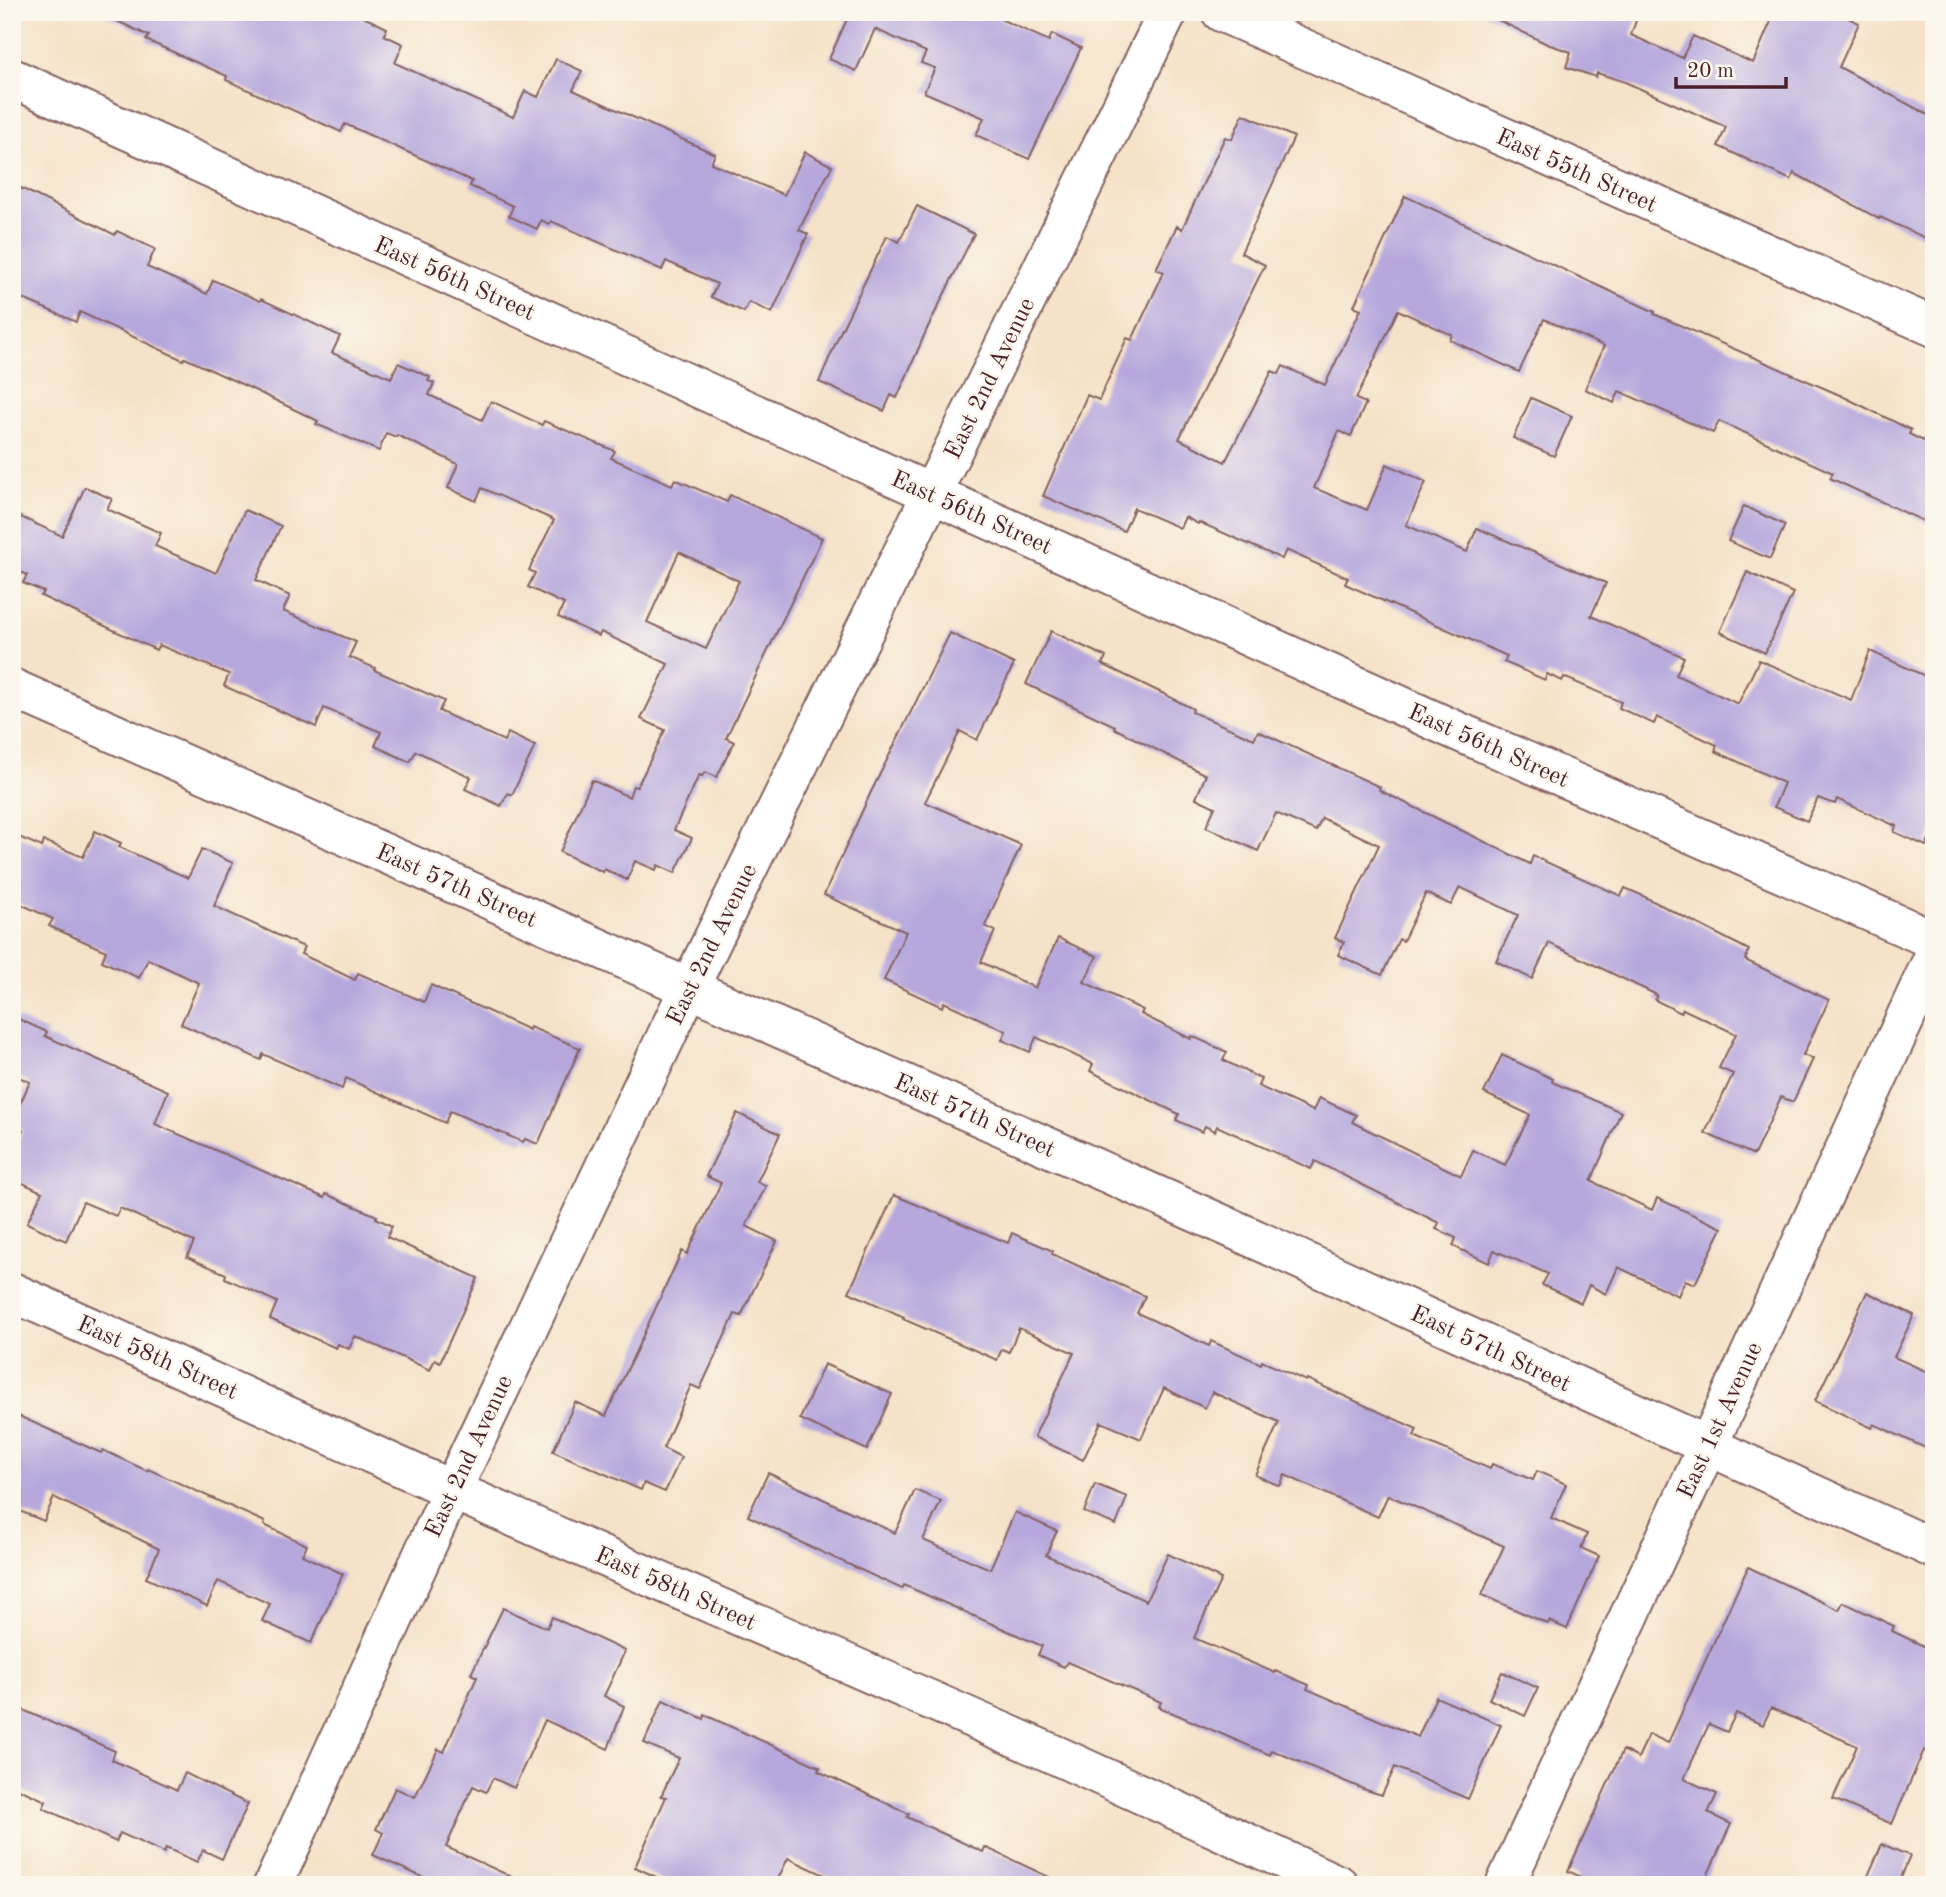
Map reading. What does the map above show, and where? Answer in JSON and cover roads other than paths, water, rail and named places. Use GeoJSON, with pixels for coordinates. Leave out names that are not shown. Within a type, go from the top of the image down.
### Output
{"type":"FeatureCollection","features":[{"type":"Feature","properties":{"kind":"street","name":"East 2nd Avenue"},"geometry":{"type":"LineString","coordinates":[[274,1885],[452,1490],[689,988],[1168,12]]}},
{"type":"Feature","properties":{"kind":"street","name":"East 55th Street"},"geometry":{"type":"LineString","coordinates":[[1221,12],[1934,327]]}},
{"type":"Feature","properties":{"kind":"street","name":"East 56th Street"},"geometry":{"type":"LineString","coordinates":[[12,78],[1457,732],[1934,940]]}},
{"type":"Feature","properties":{"kind":"street","name":"East 57th Street"},"geometry":{"type":"LineString","coordinates":[[12,688],[1233,1229],[1934,1549]]}},
{"type":"Feature","properties":{"kind":"street","name":"East 1st Avenue"},"geometry":{"type":"LineString","coordinates":[[1505,1885],[1934,956]]}},
{"type":"Feature","properties":{"kind":"street","name":"East 58th Street"},"geometry":{"type":"LineString","coordinates":[[12,1292],[452,1490],[1060,1757],[1339,1885]]}}]}
